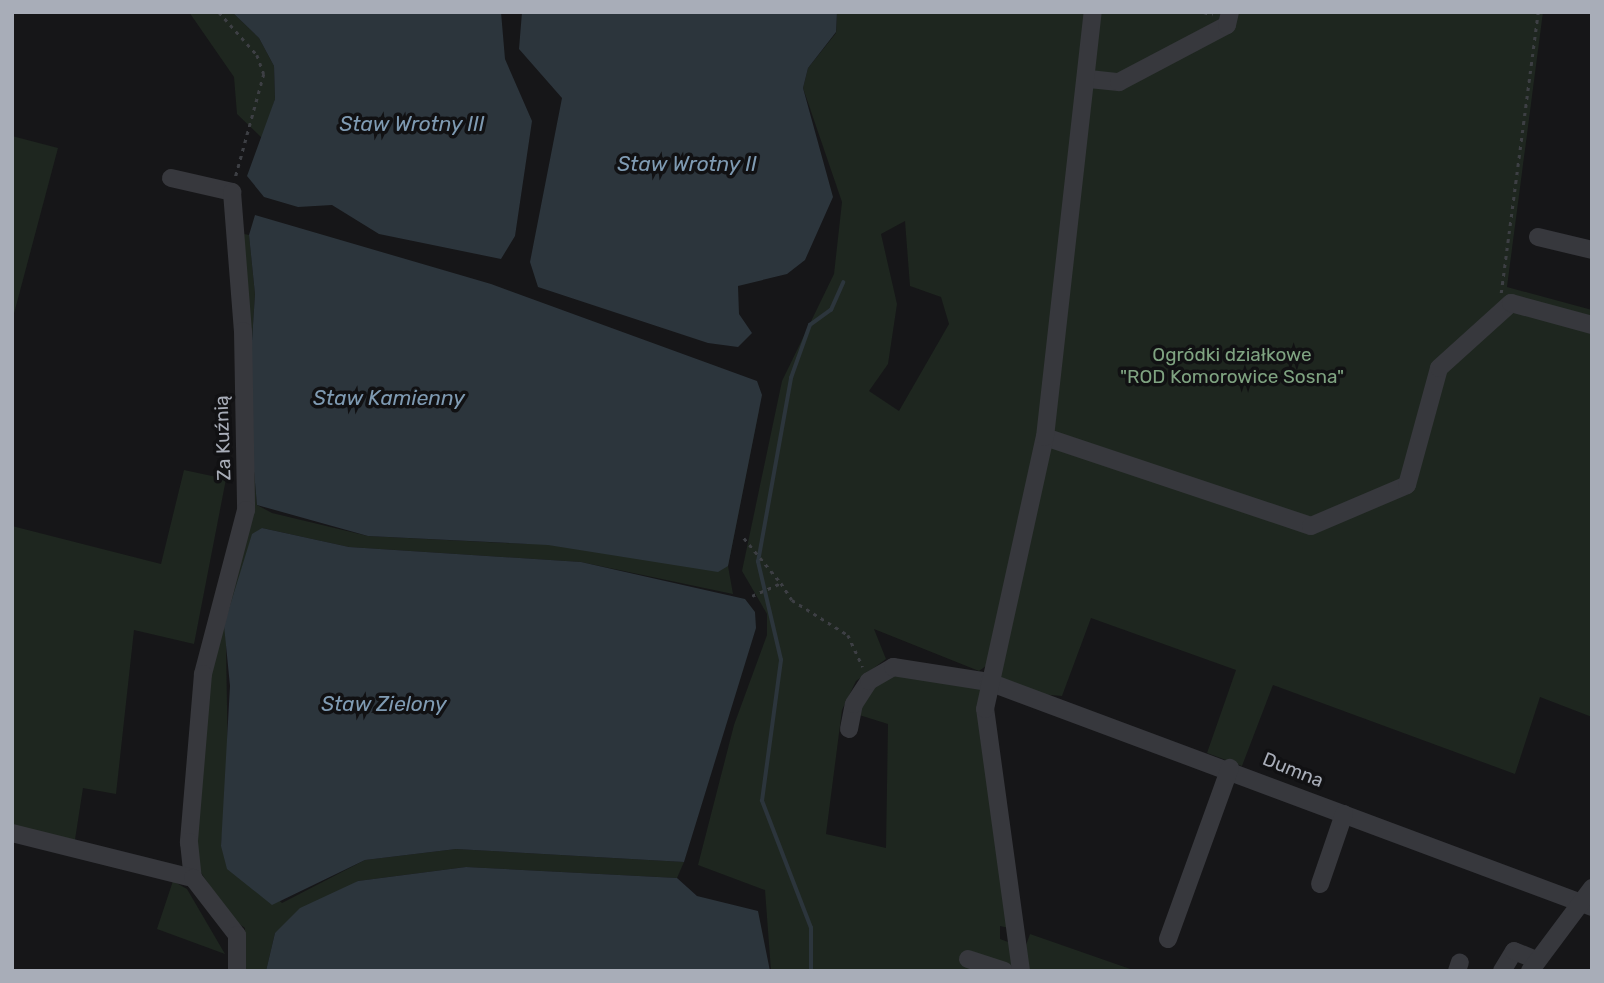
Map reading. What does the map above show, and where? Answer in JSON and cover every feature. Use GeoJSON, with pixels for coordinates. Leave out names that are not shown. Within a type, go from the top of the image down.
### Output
{"type":"FeatureCollection","features":[{"type":"Feature","properties":{"kind":"street"},"geometry":{"type":"LineString","coordinates":[[1021,971],[985,709],[1045,437],[1089,79],[1093,12]]}},
{"type":"Feature","properties":{"kind":"street"},"geometry":{"type":"LineString","coordinates":[[1089,79],[1119,82],[1227,25],[1230,12]]}},
{"type":"Feature","properties":{"kind":"street"},"geometry":{"type":"LineString","coordinates":[[171,178],[232,192]]}},
{"type":"Feature","properties":{"kind":"street","name":"Za Kuźnią"},"geometry":{"type":"LineString","coordinates":[[193,878],[189,842],[203,674],[246,510],[232,192]]}},
{"type":"Feature","properties":{"kind":"street"},"geometry":{"type":"LineString","coordinates":[[1538,237],[1592,250]]}},
{"type":"Feature","properties":{"kind":"street"},"geometry":{"type":"LineString","coordinates":[[1045,437],[1311,526],[1407,485],[1439,368],[1511,303],[1592,325]]}},
{"type":"Feature","properties":{"kind":"street","name":"Dumna"},"geometry":{"type":"LineString","coordinates":[[869,681],[893,667],[989,682],[1230,768],[1345,814],[1588,899]]}},
{"type":"Feature","properties":{"kind":"street"},"geometry":{"type":"LineString","coordinates":[[849,729],[854,705],[869,681]]}},
{"type":"Feature","properties":{"kind":"street"},"geometry":{"type":"LineString","coordinates":[[1168,939],[1230,768]]}},
{"type":"Feature","properties":{"kind":"street"},"geometry":{"type":"LineString","coordinates":[[1320,884],[1345,814]]}},
{"type":"Feature","properties":{"kind":"street"},"geometry":{"type":"LineString","coordinates":[[12,833],[193,878],[237,934],[237,971]]}},
{"type":"Feature","properties":{"kind":"street"},"geometry":{"type":"LineString","coordinates":[[1502,971],[1514,951],[1533,965],[1588,899]]}},
{"type":"Feature","properties":{"kind":"street"},"geometry":{"type":"LineString","coordinates":[[968,959],[1004,971]]}},
{"type":"Feature","properties":{"kind":"path"},"geometry":{"type":"LineString","coordinates":[[219,12],[257,55],[264,74],[232,192]]}},
{"type":"Feature","properties":{"kind":"path"},"geometry":{"type":"LineString","coordinates":[[1511,303],[1500,291],[1538,12]]}},
{"type":"Feature","properties":{"kind":"path"},"geometry":{"type":"LineString","coordinates":[[744,538],[792,600],[848,635],[869,681]]}},
{"type":"Feature","properties":{"kind":"path"},"geometry":{"type":"LineString","coordinates":[[752,596],[781,583]]}},
{"type":"Feature","properties":{"kind":"green space"},"geometry":{"type":"Polygon","coordinates":[[[189,12],[232,12],[259,38],[274,66],[275,99],[263,139],[237,114],[234,77],[189,12]]]}},
{"type":"Feature","properties":{"kind":"green space","name":"Ogródki działkowe \"ROD Komorowice Sosna\""},"geometry":{"type":"Polygon","coordinates":[[[837,12],[1543,12],[1507,287],[1592,310],[1592,717],[1540,697],[1515,774],[1273,685],[1242,766],[1207,753],[1236,670],[1091,618],[1062,696],[1039,694],[1003,680],[990,663],[979,671],[874,629],[886,659],[856,681],[842,710],[826,834],[886,848],[888,724],[856,714],[871,682],[895,671],[982,686],[1014,929],[1000,926],[1000,939],[1025,948],[1030,934],[1136,971],[771,971],[765,890],[698,865],[734,725],[767,635],[767,614],[742,571],[782,381],[834,274],[842,202],[803,88],[808,68],[836,33],[837,12]],[[905,221],[881,234],[897,304],[888,364],[869,391],[899,411],[949,324],[941,297],[910,286],[905,221]]]}},
{"type":"Feature","properties":{"kind":"green space"},"geometry":{"type":"Polygon","coordinates":[[[12,136],[58,148],[12,321],[12,136]]]}},
{"type":"Feature","properties":{"kind":"green space"},"geometry":{"type":"Polygon","coordinates":[[[239,233],[249,235],[255,294],[248,403],[257,505],[272,513],[368,536],[527,544],[759,410],[728,566],[733,594],[581,562],[349,547],[262,528],[226,646],[228,766],[221,846],[282,903],[365,860],[456,849],[684,862],[677,878],[466,867],[358,881],[275,933],[266,971],[241,971],[245,928],[231,918],[196,865],[204,693],[246,534],[239,233]]]}},
{"type":"Feature","properties":{"kind":"green space"},"geometry":{"type":"Polygon","coordinates":[[[184,470],[226,479],[194,644],[134,630],[116,794],[83,788],[74,846],[12,830],[12,526],[161,564],[184,470]]]}},
{"type":"Feature","properties":{"kind":"green space"},"geometry":{"type":"Polygon","coordinates":[[[173,881],[187,889],[225,954],[157,929],[173,881]]]}},
{"type":"Feature","properties":{"kind":"water","name":"Staw Wrotny III"},"geometry":{"type":"Polygon","coordinates":[[[232,12],[501,12],[505,59],[532,121],[515,236],[501,259],[379,234],[332,205],[298,207],[264,197],[247,176],[275,99],[274,66],[259,38],[232,12]]]}},
{"type":"Feature","properties":{"kind":"water","name":"Staw Wrotny II"},"geometry":{"type":"Polygon","coordinates":[[[522,12],[837,12],[836,32],[808,68],[803,88],[833,197],[805,260],[787,274],[738,286],[739,314],[752,333],[738,347],[708,343],[538,287],[530,262],[562,98],[519,49],[522,12]]]}},
{"type":"Feature","properties":{"kind":"water","name":"Staw Kamienny"},"geometry":{"type":"Polygon","coordinates":[[[255,215],[491,284],[757,381],[762,395],[728,566],[718,572],[548,545],[368,536],[257,505],[248,403],[255,294],[249,235],[255,215]]]}},
{"type":"Feature","properties":{"kind":"water","name":"Staw Zielony"},"geometry":{"type":"Polygon","coordinates":[[[262,528],[349,547],[581,562],[745,599],[755,612],[756,628],[684,862],[456,849],[365,860],[272,905],[227,869],[221,846],[230,686],[224,625],[252,534],[262,528]]]}},
{"type":"Feature","properties":{"kind":"water"},"geometry":{"type":"Polygon","coordinates":[[[466,867],[677,878],[697,896],[758,911],[770,971],[266,971],[275,933],[300,908],[358,881],[466,867]]]}},
{"type":"Feature","properties":{"kind":"waterway"},"geometry":{"type":"LineString","coordinates":[[811,971],[811,928],[762,801],[781,660],[758,562],[791,378],[810,325],[831,310],[843,283]]}}]}
